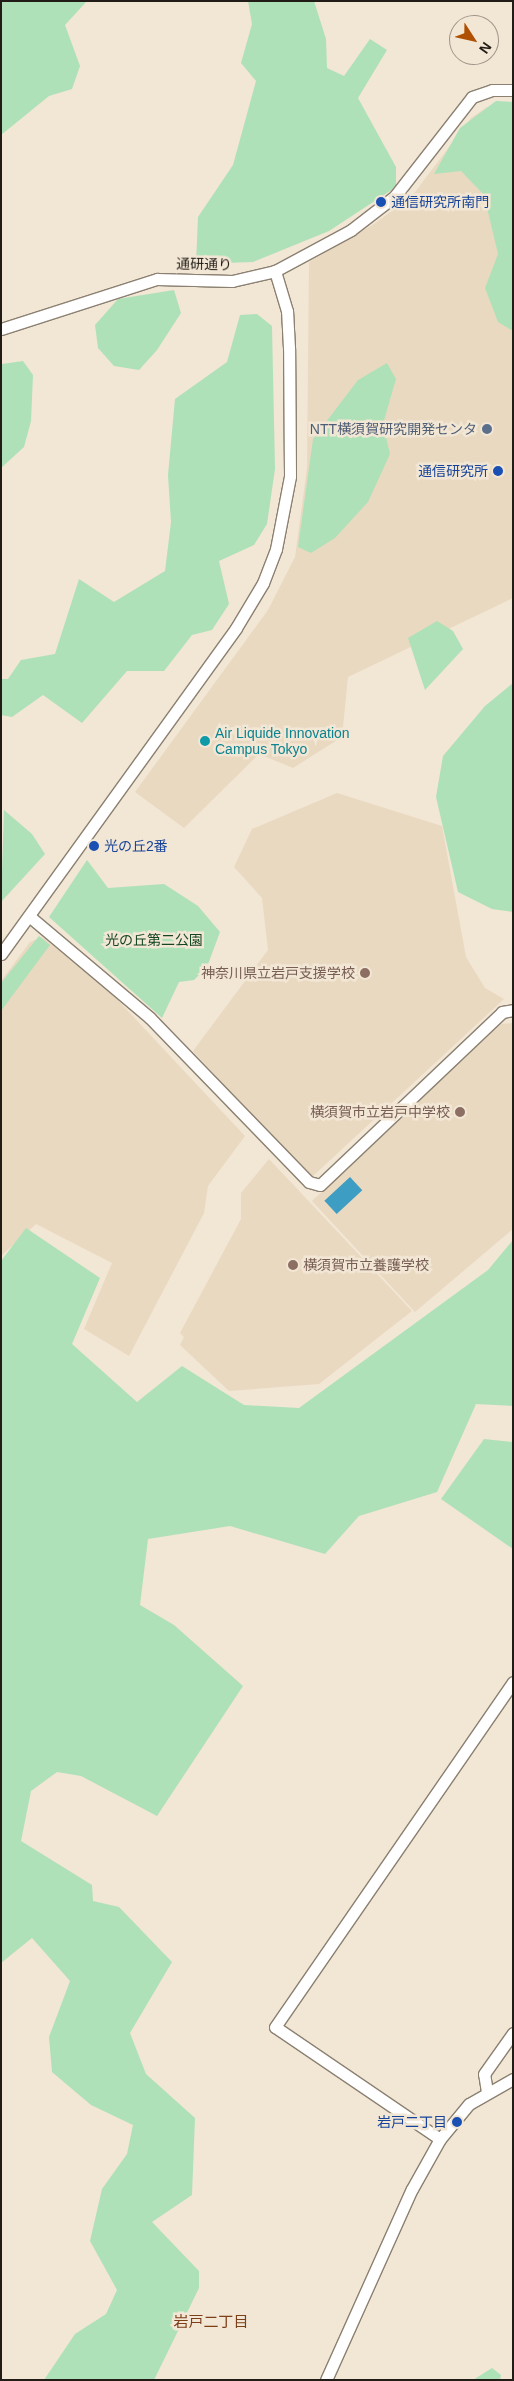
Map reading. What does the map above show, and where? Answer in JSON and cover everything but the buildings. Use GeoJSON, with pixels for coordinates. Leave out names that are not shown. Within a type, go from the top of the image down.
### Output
{"type":"FeatureCollection","features":[{"type":"Feature","properties":{"kind":"street","name":"通研通り"},"geometry":{"type":"LineString","coordinates":[[1,329],[157,279],[232,281],[275,271],[351,230],[395,196],[413,176],[456,112],[472,97],[492,90],[513,90]]}},
{"type":"Feature","properties":{"kind":"street"},"geometry":{"type":"LineString","coordinates":[[1,954],[236,628],[263,583],[276,549],[290,476],[290,348],[287,311],[275,271]]}},
{"type":"Feature","properties":{"kind":"street"},"geometry":{"type":"LineString","coordinates":[[28,916],[124,994],[309,1182],[320,1185],[502,1012],[513,1010]]}},
{"type":"Feature","properties":{"kind":"street"},"geometry":{"type":"LineString","coordinates":[[440,2139],[275,2027],[513,1682]]}},
{"type":"Feature","properties":{"kind":"street"},"geometry":{"type":"LineString","coordinates":[[487,2092],[484,2074],[513,2033]]}},
{"type":"Feature","properties":{"kind":"street"},"geometry":{"type":"LineString","coordinates":[[326,2380],[412,2189],[440,2139],[469,2104],[487,2092],[513,2079]]}},
{"type":"Feature","properties":{"kind":"shaded area"},"geometry":{"type":"Polygon","coordinates":[[[487,107],[513,108],[513,598],[348,677],[342,737],[293,768],[259,754],[184,828],[135,792],[268,610],[295,557],[307,468],[309,262],[374,224],[412,196],[471,118],[487,107]]]}},
{"type":"Feature","properties":{"kind":"shaded area","name":"神奈川県立岩戸支援学校"},"geometry":{"type":"Polygon","coordinates":[[[337,793],[442,826],[466,957],[485,988],[504,999],[313,1176],[307,1176],[193,1051],[268,950],[262,898],[234,867],[252,829],[337,793]]]}},
{"type":"Feature","properties":{"kind":"shaded area"},"geometry":{"type":"Polygon","coordinates":[[[42,937],[112,994],[245,1136],[208,1186],[204,1213],[129,1356],[84,1329],[112,1263],[36,1224],[1,1256],[1,981],[30,942],[42,937]]]}},
{"type":"Feature","properties":{"kind":"shaded area","name":"横須賀市立岩戸中学校"},"geometry":{"type":"Polygon","coordinates":[[[513,1023],[513,1229],[415,1312],[312,1201],[501,1024],[513,1023]]]}},
{"type":"Feature","properties":{"kind":"shaded area","name":"横須賀市立養護学校"},"geometry":{"type":"Polygon","coordinates":[[[269,1159],[412,1311],[319,1384],[229,1391],[180,1345],[184,1337],[180,1333],[241,1219],[241,1193],[269,1159]]]}},
{"type":"Feature","properties":{"kind":"green space"},"geometry":{"type":"Polygon","coordinates":[[[1,1],[87,1],[65,25],[80,66],[72,89],[49,96],[1,135],[1,1]]]}},
{"type":"Feature","properties":{"kind":"green space"},"geometry":{"type":"Polygon","coordinates":[[[248,1],[314,1],[326,39],[327,68],[344,76],[370,39],[387,50],[358,98],[396,167],[396,187],[329,231],[253,262],[196,264],[198,217],[233,165],[256,81],[241,63],[252,24],[248,1]]]}},
{"type":"Feature","properties":{"kind":"green space"},"geometry":{"type":"Polygon","coordinates":[[[496,101],[513,102],[513,331],[498,322],[485,288],[498,254],[484,195],[461,171],[434,174],[460,128],[496,101]]]}},
{"type":"Feature","properties":{"kind":"green space"},"geometry":{"type":"Polygon","coordinates":[[[174,290],[181,313],[157,350],[139,370],[114,366],[98,348],[95,325],[118,299],[174,290]]]}},
{"type":"Feature","properties":{"kind":"green space"},"geometry":{"type":"Polygon","coordinates":[[[257,314],[272,326],[275,469],[267,524],[254,545],[219,561],[229,604],[212,630],[192,635],[164,671],[127,671],[82,723],[43,695],[12,717],[1,715],[1,679],[8,679],[21,660],[55,654],[79,579],[114,602],[165,571],[171,522],[168,475],[175,399],[227,362],[240,315],[257,314]]]}},
{"type":"Feature","properties":{"kind":"green space"},"geometry":{"type":"Polygon","coordinates":[[[23,361],[33,375],[31,421],[24,447],[1,468],[2,364],[23,361]]]}},
{"type":"Feature","properties":{"kind":"green space"},"geometry":{"type":"Polygon","coordinates":[[[387,363],[396,379],[383,424],[390,454],[368,502],[335,538],[311,553],[298,547],[313,439],[358,380],[387,363]]]}},
{"type":"Feature","properties":{"kind":"green space"},"geometry":{"type":"Polygon","coordinates":[[[437,621],[453,631],[463,649],[425,690],[408,638],[437,621]]]}},
{"type":"Feature","properties":{"kind":"green space"},"geometry":{"type":"Polygon","coordinates":[[[513,683],[513,912],[492,909],[458,892],[436,797],[443,756],[485,706],[513,683]]]}},
{"type":"Feature","properties":{"kind":"green space"},"geometry":{"type":"Polygon","coordinates":[[[4,810],[32,834],[45,854],[1,902],[4,810]]]}},
{"type":"Feature","properties":{"kind":"green space","name":"光の丘第二公園"},"geometry":{"type":"Polygon","coordinates":[[[87,860],[108,888],[164,884],[198,906],[220,932],[207,967],[194,980],[179,982],[162,1018],[49,917],[87,860]]]}},
{"type":"Feature","properties":{"kind":"green space"},"geometry":{"type":"Polygon","coordinates":[[[39,936],[50,945],[1,1011],[1,983],[39,936]]]}},
{"type":"Feature","properties":{"kind":"green space"},"geometry":{"type":"Polygon","coordinates":[[[26,1228],[100,1278],[72,1344],[137,1402],[182,1366],[244,1405],[299,1408],[488,1270],[513,1240],[513,1406],[476,1404],[437,1492],[359,1516],[325,1554],[230,1526],[148,1539],[140,1605],[174,1625],[243,1686],[157,1816],[81,1776],[57,1772],[31,1791],[21,1841],[92,1885],[93,1901],[119,1907],[172,1962],[130,2033],[146,2074],[195,2118],[192,2195],[152,2222],[199,2271],[199,2288],[154,2380],[44,2380],[75,2334],[106,2314],[117,2290],[90,2241],[102,2189],[127,2154],[133,2125],[91,2105],[52,2072],[49,2037],[70,1981],[32,1938],[1,1963],[1,1261],[26,1228]]]}},
{"type":"Feature","properties":{"kind":"green space"},"geometry":{"type":"Polygon","coordinates":[[[484,1439],[513,1442],[513,1549],[441,1499],[484,1439]]]}},
{"type":"Feature","properties":{"kind":"green space"},"geometry":{"type":"Polygon","coordinates":[[[492,2368],[501,2375],[500,2380],[473,2380],[492,2368]]]}},
{"type":"Feature","properties":{"kind":"water"},"geometry":{"type":"Polygon","coordinates":[[[350,1177],[362,1190],[337,1214],[324,1201],[350,1177]]]}},
{"type":"Feature","properties":{"kind":"place","name":"通信研究所南門"},"geometry":{"type":"Point","coordinates":[381,202]}},
{"type":"Feature","properties":{"kind":"place","name":"NTT横須賀研究開発センタ"},"geometry":{"type":"Point","coordinates":[487,429]}},
{"type":"Feature","properties":{"kind":"place","name":"通信研究所"},"geometry":{"type":"Point","coordinates":[498,471]}},
{"type":"Feature","properties":{"kind":"place","name":"Air Liquide Innovation Campus Tokyo"},"geometry":{"type":"Point","coordinates":[205,741]}},
{"type":"Feature","properties":{"kind":"place","name":"光の丘2番"},"geometry":{"type":"Point","coordinates":[94,846]}},
{"type":"Feature","properties":{"kind":"place","name":"神奈川県立岩戸支援学校"},"geometry":{"type":"Point","coordinates":[365,973]}},
{"type":"Feature","properties":{"kind":"place","name":"横須賀市立岩戸中学校"},"geometry":{"type":"Point","coordinates":[460,1112]}},
{"type":"Feature","properties":{"kind":"place","name":"横須賀市立養護学校"},"geometry":{"type":"Point","coordinates":[293,1265]}},
{"type":"Feature","properties":{"kind":"place","name":"岩戸二丁目"},"geometry":{"type":"Point","coordinates":[457,2122]}},
{"type":"Feature","properties":{"kind":"district","name":"岩戸二丁目"},"geometry":{"type":"Point","coordinates":[211,2322]}}]}
